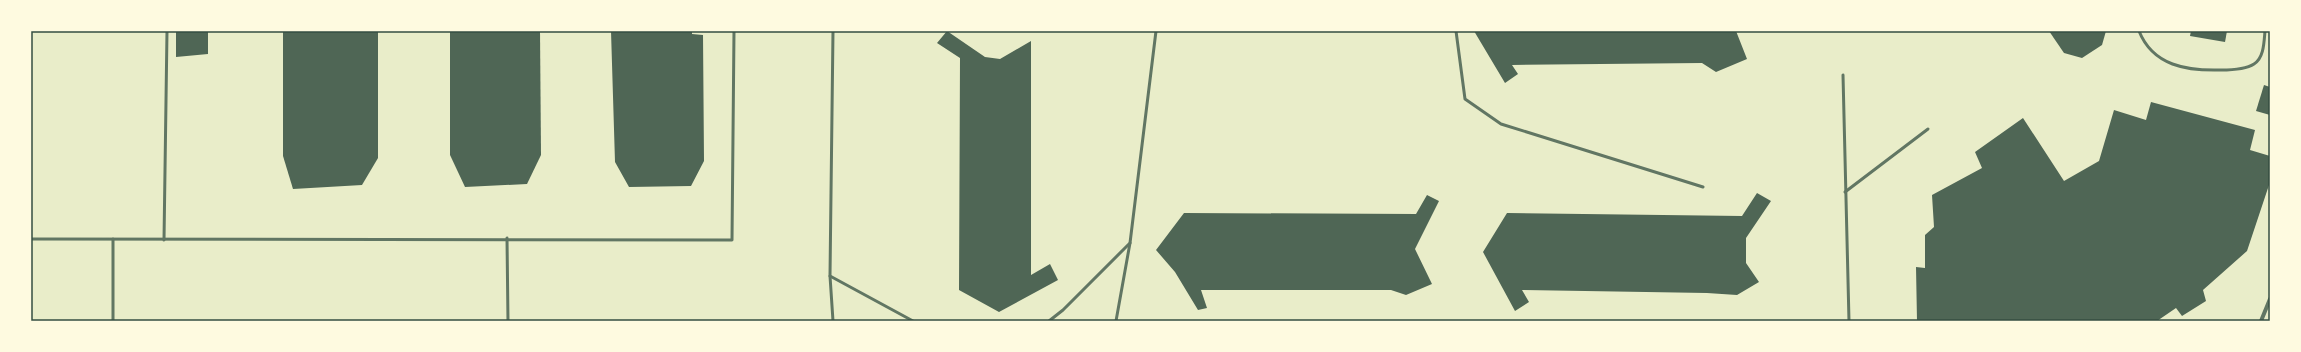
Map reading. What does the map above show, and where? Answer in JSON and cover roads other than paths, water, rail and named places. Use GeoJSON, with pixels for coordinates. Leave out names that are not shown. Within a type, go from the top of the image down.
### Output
{"type":"FeatureCollection","features":[{"type":"Feature","properties":{"kind":"street"},"geometry":{"type":"LineString","coordinates":[[2261,321],[2270,299]]}},
{"type":"Feature","properties":{"kind":"lane"},"geometry":{"type":"LineString","coordinates":[[164,240],[167,31]]}},
{"type":"Feature","properties":{"kind":"lane"},"geometry":{"type":"LineString","coordinates":[[31,239],[164,240],[507,238],[732,240],[734,31]]}},
{"type":"Feature","properties":{"kind":"lane"},"geometry":{"type":"LineString","coordinates":[[833,31],[830,276],[833,321]]}},
{"type":"Feature","properties":{"kind":"lane"},"geometry":{"type":"LineString","coordinates":[[1116,321],[1130,243],[1156,31]]}},
{"type":"Feature","properties":{"kind":"lane"},"geometry":{"type":"LineString","coordinates":[[1456,31],[1465,99],[1501,124],[1703,187]]}},
{"type":"Feature","properties":{"kind":"lane"},"geometry":{"type":"LineString","coordinates":[[2139,31],[2142,38],[2157,57],[2178,67],[2212,70],[2232,70],[2254,64],[2262,54],[2265,31]]}},
{"type":"Feature","properties":{"kind":"lane"},"geometry":{"type":"LineString","coordinates":[[1843,75],[1848,321]]}},
{"type":"Feature","properties":{"kind":"lane"},"geometry":{"type":"LineString","coordinates":[[1846,192],[1928,129]]}},
{"type":"Feature","properties":{"kind":"lane"},"geometry":{"type":"LineString","coordinates":[[507,238],[508,321]]}},
{"type":"Feature","properties":{"kind":"lane"},"geometry":{"type":"LineString","coordinates":[[113,239],[113,321]]}},
{"type":"Feature","properties":{"kind":"lane"},"geometry":{"type":"LineString","coordinates":[[1049,321],[1063,310],[1130,243]]}},
{"type":"Feature","properties":{"kind":"lane"},"geometry":{"type":"LineString","coordinates":[[830,276],[913,321]]}}]}
